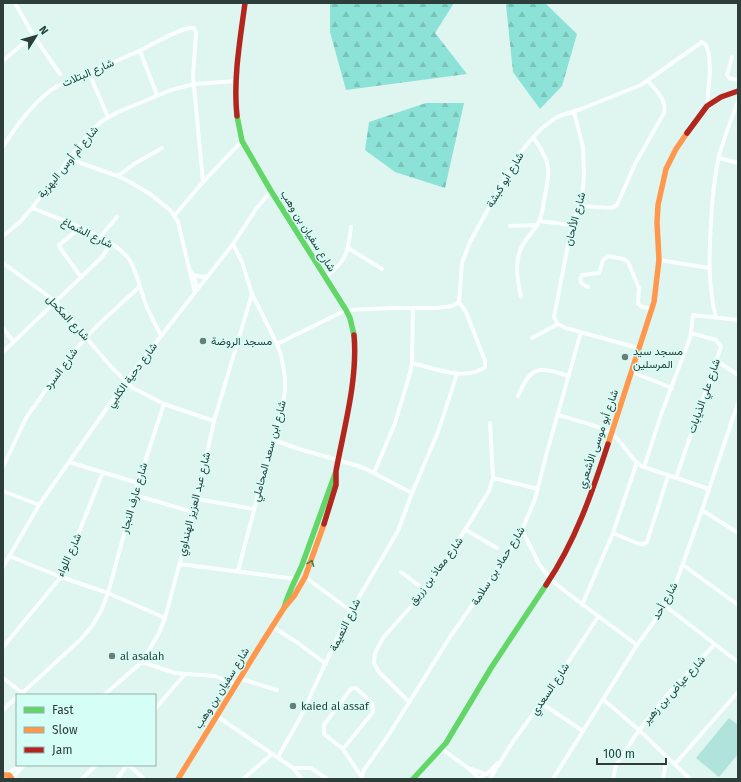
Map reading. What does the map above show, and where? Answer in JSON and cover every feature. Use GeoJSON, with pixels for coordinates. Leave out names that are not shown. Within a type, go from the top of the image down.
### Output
{"type":"FeatureCollection","features":[{"type":"Feature","properties":{"kind":"street"},"geometry":{"type":"LineString","coordinates":[[14,3],[33,35],[60,74]]}},
{"type":"Feature","properties":{"kind":"street","name":"شارع سفيان بن وهب"},"geometry":{"type":"LineString","coordinates":[[245,3],[236,81],[238,118],[242,141],[271,191],[346,310],[350,318],[354,336],[354,367],[349,404],[336,471],[316,528],[284,608]]}},
{"type":"Feature","properties":{"kind":"street","name":"شارع البتلات"},"geometry":{"type":"LineString","coordinates":[[3,147],[22,119],[47,93],[58,86],[189,28],[194,28],[196,33],[193,76],[194,84]]}},
{"type":"Feature","properties":{"kind":"street"},"geometry":{"type":"LineString","coordinates":[[3,61],[33,35]]}},
{"type":"Feature","properties":{"kind":"street","name":"شارع أبو كبشة"},"geometry":{"type":"LineString","coordinates":[[459,302],[462,263],[470,242],[513,164],[533,137],[550,121],[628,91],[648,81],[697,44],[703,42],[708,48],[709,62],[707,106]]}},
{"type":"Feature","properties":{"kind":"street"},"geometry":{"type":"LineString","coordinates":[[140,51],[156,95]]}},
{"type":"Feature","properties":{"kind":"street"},"geometry":{"type":"LineString","coordinates":[[732,57],[728,75],[729,78],[738,80]]}},
{"type":"Feature","properties":{"kind":"street"},"geometry":{"type":"LineString","coordinates":[[89,73],[108,117]]}},
{"type":"Feature","properties":{"kind":"street","name":"شارع أم أوس البهزية"},"geometry":{"type":"LineString","coordinates":[[3,236],[20,222],[32,208],[89,133],[108,117],[156,95],[171,90],[194,84],[236,81]]}},
{"type":"Feature","properties":{"kind":"street"},"geometry":{"type":"LineString","coordinates":[[580,206],[612,208],[617,205],[635,164],[664,113],[664,101],[648,81]]}},
{"type":"Feature","properties":{"kind":"street"},"geometry":{"type":"LineString","coordinates":[[194,84],[203,182]]}},
{"type":"Feature","properties":{"kind":"street","name":"شارع أبو موسى الأشعري"},"geometry":{"type":"LineString","coordinates":[[413,779],[442,749],[491,668],[550,579],[569,546],[582,518],[652,309],[656,292],[659,260],[657,223],[658,205],[666,169],[685,135],[707,106],[721,97],[738,91]]}},
{"type":"Feature","properties":{"kind":"street"},"geometry":{"type":"LineString","coordinates":[[716,318],[710,288],[709,254],[715,177],[723,141],[738,101]]}},
{"type":"Feature","properties":{"kind":"street","name":"شارع الألحان"},"geometry":{"type":"LineString","coordinates":[[558,324],[554,319],[554,311],[572,225],[580,206],[584,176],[583,147],[574,112]]}},
{"type":"Feature","properties":{"kind":"street"},"geometry":{"type":"LineString","coordinates":[[521,296],[517,279],[519,254],[522,245],[538,223],[547,188],[549,170],[545,156],[533,137]]}},
{"type":"Feature","properties":{"kind":"street"},"geometry":{"type":"LineString","coordinates":[[174,215],[242,141]]}},
{"type":"Feature","properties":{"kind":"street"},"geometry":{"type":"LineString","coordinates":[[118,176],[134,164],[162,148]]}},
{"type":"Feature","properties":{"kind":"street"},"geometry":{"type":"LineString","coordinates":[[719,158],[738,163]]}},
{"type":"Feature","properties":{"kind":"street"},"geometry":{"type":"LineString","coordinates":[[69,159],[118,176],[150,194],[174,215],[178,222],[184,243],[195,293]]}},
{"type":"Feature","properties":{"kind":"street","name":"شارع دحية الكلبي"},"geometry":{"type":"LineString","coordinates":[[3,566],[39,506],[125,382],[233,244],[256,209],[271,191]]}},
{"type":"Feature","properties":{"kind":"street","name":"شارع الشماغ"},"geometry":{"type":"LineString","coordinates":[[32,208],[100,237],[121,251],[128,259],[140,286],[148,311],[161,335]]}},
{"type":"Feature","properties":{"kind":"street"},"geometry":{"type":"LineString","coordinates":[[100,237],[117,217]]}},
{"type":"Feature","properties":{"kind":"street"},"geometry":{"type":"LineString","coordinates":[[510,226],[538,223],[572,225]]}},
{"type":"Feature","properties":{"kind":"street"},"geometry":{"type":"LineString","coordinates":[[326,278],[343,261],[348,248],[351,227]]}},
{"type":"Feature","properties":{"kind":"street"},"geometry":{"type":"LineString","coordinates":[[80,228],[59,245],[81,277]]}},
{"type":"Feature","properties":{"kind":"street"},"geometry":{"type":"LineString","coordinates":[[3,352],[102,257],[111,244]]}},
{"type":"Feature","properties":{"kind":"street","name":"شارع ابن سعد المحاملي"},"geometry":{"type":"LineString","coordinates":[[233,244],[242,262],[252,294],[277,344],[284,366],[285,391],[280,419],[267,461],[238,571]]}},
{"type":"Feature","properties":{"kind":"street"},"geometry":{"type":"LineString","coordinates":[[348,248],[382,269]]}},
{"type":"Feature","properties":{"kind":"street"},"geometry":{"type":"LineString","coordinates":[[588,287],[581,283],[580,278],[582,275],[599,273],[603,260],[608,256],[623,259],[629,264],[638,285],[638,304],[643,308],[652,309]]}},
{"type":"Feature","properties":{"kind":"street"},"geometry":{"type":"LineString","coordinates":[[659,260],[710,268]]}},
{"type":"Feature","properties":{"kind":"street","name":"شارع المكحل"},"geometry":{"type":"LineString","coordinates":[[3,263],[55,301],[125,382],[133,388],[164,404],[214,421]]}},
{"type":"Feature","properties":{"kind":"street"},"geometry":{"type":"LineString","coordinates":[[189,268],[198,289]]}},
{"type":"Feature","properties":{"kind":"street"},"geometry":{"type":"LineString","coordinates":[[193,275],[202,277],[208,276]]}},
{"type":"Feature","properties":{"kind":"street","name":"شارع السرد"},"geometry":{"type":"LineString","coordinates":[[3,467],[26,418],[72,353],[86,336],[140,286]]}},
{"type":"Feature","properties":{"kind":"street","name":"شارع عبد العزيز الهنداوي"},"geometry":{"type":"LineString","coordinates":[[105,694],[142,662],[159,633],[165,618],[197,499],[214,421],[252,294]]}},
{"type":"Feature","properties":{"kind":"street"},"geometry":{"type":"LineString","coordinates":[[277,344],[346,310],[445,308],[456,305],[459,302],[466,312],[485,365],[483,368],[472,373],[457,374],[412,363]]}},
{"type":"Feature","properties":{"kind":"street"},"geometry":{"type":"LineString","coordinates":[[374,473],[396,419],[410,373],[412,363],[413,308]]}},
{"type":"Feature","properties":{"kind":"street"},"geometry":{"type":"LineString","coordinates":[[644,467],[662,412],[691,333],[694,315],[738,320]]}},
{"type":"Feature","properties":{"kind":"street"},"geometry":{"type":"LineString","coordinates":[[532,338],[558,324],[566,328],[638,348]]}},
{"type":"Feature","properties":{"kind":"street"},"geometry":{"type":"LineString","coordinates":[[3,328],[13,342]]}},
{"type":"Feature","properties":{"kind":"street","name":"شارع حماد بن سلامة"},"geometry":{"type":"LineString","coordinates":[[362,778],[364,770],[450,638],[508,554],[522,530],[534,504],[581,332]]}},
{"type":"Feature","properties":{"kind":"street","name":"شارع علي الذيابات"},"geometry":{"type":"LineString","coordinates":[[676,478],[721,347],[716,340],[691,333]]}},
{"type":"Feature","properties":{"kind":"street"},"geometry":{"type":"LineString","coordinates":[[717,361],[738,375]]}},
{"type":"Feature","properties":{"kind":"street"},"geometry":{"type":"LineString","coordinates":[[518,396],[527,378],[537,370],[548,370],[569,376]]}},
{"type":"Feature","properties":{"kind":"street"},"geometry":{"type":"LineString","coordinates":[[632,372],[672,388]]}},
{"type":"Feature","properties":{"kind":"street","name":"شارع النعيمة"},"geometry":{"type":"LineString","coordinates":[[278,757],[300,718],[351,611],[391,545],[438,432],[457,374]]}},
{"type":"Feature","properties":{"kind":"street","name":"شارع أحد"},"geometry":{"type":"LineString","coordinates":[[553,779],[674,587],[738,403]]}},
{"type":"Feature","properties":{"kind":"street","name":"شارع عارف النجار"},"geometry":{"type":"LineString","coordinates":[[22,694],[69,652],[89,630],[101,611],[108,593],[138,483],[164,404]]}},
{"type":"Feature","properties":{"kind":"street"},"geometry":{"type":"LineString","coordinates":[[558,415],[611,433],[637,462],[644,467],[709,489]]}},
{"type":"Feature","properties":{"kind":"street","name":"شارع معاذ بن زريق"},"geometry":{"type":"LineString","coordinates":[[409,702],[379,672],[374,663],[374,656],[383,638],[425,590],[447,559],[489,491],[493,478],[490,423]]}},
{"type":"Feature","properties":{"kind":"street"},"geometry":{"type":"LineString","coordinates":[[274,440],[299,449],[355,465],[412,493]]}},
{"type":"Feature","properties":{"kind":"street"},"geometry":{"type":"LineString","coordinates":[[69,462],[138,483]]}},
{"type":"Feature","properties":{"kind":"street"},"geometry":{"type":"LineString","coordinates":[[582,605],[613,533],[637,462]]}},
{"type":"Feature","properties":{"kind":"street","name":"شارع سفيان بن وهب"},"geometry":{"type":"LineString","coordinates":[[178,779],[218,717],[258,649],[305,577],[336,485],[336,471]]}},
{"type":"Feature","properties":{"kind":"street","name":"شارع اللواء"},"geometry":{"type":"LineString","coordinates":[[3,647],[61,577],[103,472]]}},
{"type":"Feature","properties":{"kind":"street"},"geometry":{"type":"LineString","coordinates":[[613,533],[639,544],[644,544],[646,542],[668,476]]}},
{"type":"Feature","properties":{"kind":"street"},"geometry":{"type":"LineString","coordinates":[[493,478],[538,489]]}},
{"type":"Feature","properties":{"kind":"street"},"geometry":{"type":"LineString","coordinates":[[3,491],[39,506]]}},
{"type":"Feature","properties":{"kind":"street"},"geometry":{"type":"LineString","coordinates":[[135,495],[193,512]]}},
{"type":"Feature","properties":{"kind":"street"},"geometry":{"type":"LineString","coordinates":[[197,499],[254,509]]}},
{"type":"Feature","properties":{"kind":"street"},"geometry":{"type":"LineString","coordinates":[[702,510],[738,533]]}},
{"type":"Feature","properties":{"kind":"street"},"geometry":{"type":"LineString","coordinates":[[466,530],[497,548]]}},
{"type":"Feature","properties":{"kind":"street"},"geometry":{"type":"LineString","coordinates":[[522,530],[539,564],[550,579],[582,605],[637,645]]}},
{"type":"Feature","properties":{"kind":"street"},"geometry":{"type":"LineString","coordinates":[[9,556],[61,577],[108,593],[165,618]]}},
{"type":"Feature","properties":{"kind":"street"},"geometry":{"type":"LineString","coordinates":[[179,564],[296,579]]}},
{"type":"Feature","properties":{"kind":"street"},"geometry":{"type":"LineString","coordinates":[[682,565],[738,605]]}},
{"type":"Feature","properties":{"kind":"street"},"geometry":{"type":"LineString","coordinates":[[401,572],[425,590]]}},
{"type":"Feature","properties":{"kind":"street"},"geometry":{"type":"LineString","coordinates":[[305,577],[351,611]]}},
{"type":"Feature","properties":{"kind":"street"},"geometry":{"type":"LineString","coordinates":[[664,605],[738,662]]}},
{"type":"Feature","properties":{"kind":"street","name":"شارع السعدي"},"geometry":{"type":"LineString","coordinates":[[481,779],[482,777],[489,777],[541,703],[598,617]]}},
{"type":"Feature","properties":{"kind":"street"},"geometry":{"type":"LineString","coordinates":[[273,627],[326,664]]}},
{"type":"Feature","properties":{"kind":"street","name":"شارع عياض بن زهير"},"geometry":{"type":"LineString","coordinates":[[613,779],[616,765],[639,730],[668,694],[715,644]]}},
{"type":"Feature","properties":{"kind":"street"},"geometry":{"type":"LineString","coordinates":[[142,662],[165,671],[215,676],[229,681],[237,686]]}},
{"type":"Feature","properties":{"kind":"street"},"geometry":{"type":"LineString","coordinates":[[156,708],[185,674]]}},
{"type":"Feature","properties":{"kind":"street"},"geometry":{"type":"LineString","coordinates":[[3,678],[22,694]]}},
{"type":"Feature","properties":{"kind":"street"},"geometry":{"type":"LineString","coordinates":[[241,679],[277,690]]}},
{"type":"Feature","properties":{"kind":"street"},"geometry":{"type":"LineString","coordinates":[[342,749],[373,712],[372,703],[356,688],[350,690],[323,728],[324,734],[342,749],[362,778]]}},
{"type":"Feature","properties":{"kind":"street"},"geometry":{"type":"LineString","coordinates":[[675,764],[738,692]]}},
{"type":"Feature","properties":{"kind":"street"},"geometry":{"type":"LineString","coordinates":[[3,710],[16,698]]}},
{"type":"Feature","properties":{"kind":"street"},"geometry":{"type":"LineString","coordinates":[[604,700],[639,730],[690,779]]}},
{"type":"Feature","properties":{"kind":"street"},"geometry":{"type":"LineString","coordinates":[[541,703],[583,731]]}},
{"type":"Feature","properties":{"kind":"street"},"geometry":{"type":"LineString","coordinates":[[218,717],[293,768],[302,779]]}},
{"type":"Feature","properties":{"kind":"street"},"geometry":{"type":"LineString","coordinates":[[442,749],[481,779]]}},
{"type":"Feature","properties":{"kind":"street"},"geometry":{"type":"LineString","coordinates":[[243,779],[272,754]]}},
{"type":"Feature","properties":{"kind":"street"},"geometry":{"type":"LineString","coordinates":[[663,779],[667,757]]}},
{"type":"Feature","properties":{"kind":"street"},"geometry":{"type":"LineString","coordinates":[[7,776],[19,766]]}},
{"type":"Feature","properties":{"kind":"street"},"geometry":{"type":"LineString","coordinates":[[7,776],[22,766]]}},
{"type":"Feature","properties":{"kind":"street"},"geometry":{"type":"LineString","coordinates":[[82,779],[95,766]]}},
{"type":"Feature","properties":{"kind":"street"},"geometry":{"type":"LineString","coordinates":[[117,779],[127,766]]}},
{"type":"Feature","properties":{"kind":"street"},"geometry":{"type":"LineString","coordinates":[[129,766],[144,779]]}},
{"type":"Feature","properties":{"kind":"street"},"geometry":{"type":"LineString","coordinates":[[293,768],[311,768],[327,779]]}},
{"type":"Feature","properties":{"kind":"street"},"geometry":{"type":"LineString","coordinates":[[468,768],[489,777]]}},
{"type":"Feature","properties":{"kind":"shaded area"},"geometry":{"type":"Polygon","coordinates":[[[729,718],[738,725],[738,754],[719,777],[696,758],[729,718]]]}},
{"type":"Feature","properties":{"kind":"green space"},"geometry":{"type":"Polygon","coordinates":[[[330,3],[454,3],[435,33],[467,74],[346,90],[330,32],[330,3]]]}},
{"type":"Feature","properties":{"kind":"green space"},"geometry":{"type":"Polygon","coordinates":[[[507,3],[545,3],[577,34],[562,86],[540,109],[513,72],[507,3]]]}},
{"type":"Feature","properties":{"kind":"green space"},"geometry":{"type":"Polygon","coordinates":[[[426,103],[464,103],[445,188],[395,172],[365,150],[369,122],[426,103]]]}},
{"type":"Feature","properties":{"kind":"traffic: fast"},"geometry":{"type":"LineString","coordinates":[[237,116],[242,141],[271,191],[346,310],[350,318],[354,335]]}},
{"type":"Feature","properties":{"kind":"traffic: fast"},"geometry":{"type":"LineString","coordinates":[[284,608],[302,565],[335,474]]}},
{"type":"Feature","properties":{"kind":"traffic: fast"},"geometry":{"type":"LineString","coordinates":[[413,779],[446,743],[491,668],[546,585]]}},
{"type":"Feature","properties":{"kind":"traffic: slow"},"geometry":{"type":"LineString","coordinates":[[608,444],[654,302],[659,260],[657,223],[658,205],[666,169],[676,149],[687,133]]}},
{"type":"Feature","properties":{"kind":"traffic: slow"},"geometry":{"type":"LineString","coordinates":[[178,779],[258,649],[305,577],[324,524]]}},
{"type":"Feature","properties":{"kind":"traffic: slow"},"geometry":{"type":"LineString","coordinates":[[3,775],[9,775],[12,779]]}},
{"type":"Feature","properties":{"kind":"traffic: jam"},"geometry":{"type":"LineString","coordinates":[[237,116],[236,74],[245,3]]}},
{"type":"Feature","properties":{"kind":"traffic: jam"},"geometry":{"type":"LineString","coordinates":[[687,133],[707,106],[721,97],[738,91]]}},
{"type":"Feature","properties":{"kind":"traffic: jam"},"geometry":{"type":"LineString","coordinates":[[324,524],[336,485],[336,471],[350,403],[354,369],[354,335]]}},
{"type":"Feature","properties":{"kind":"traffic: jam"},"geometry":{"type":"LineString","coordinates":[[546,585],[566,552],[582,517],[608,444]]}},
{"type":"Feature","properties":{"kind":"place","name":"مسجد الروضة"},"geometry":{"type":"Point","coordinates":[203,341]}},
{"type":"Feature","properties":{"kind":"place","name":"مسجد سيد المرسلين"},"geometry":{"type":"Point","coordinates":[625,357]}},
{"type":"Feature","properties":{"kind":"place","name":"al asalah"},"geometry":{"type":"Point","coordinates":[112,656]}},
{"type":"Feature","properties":{"kind":"place","name":"kaied al assaf"},"geometry":{"type":"Point","coordinates":[293,706]}}]}
